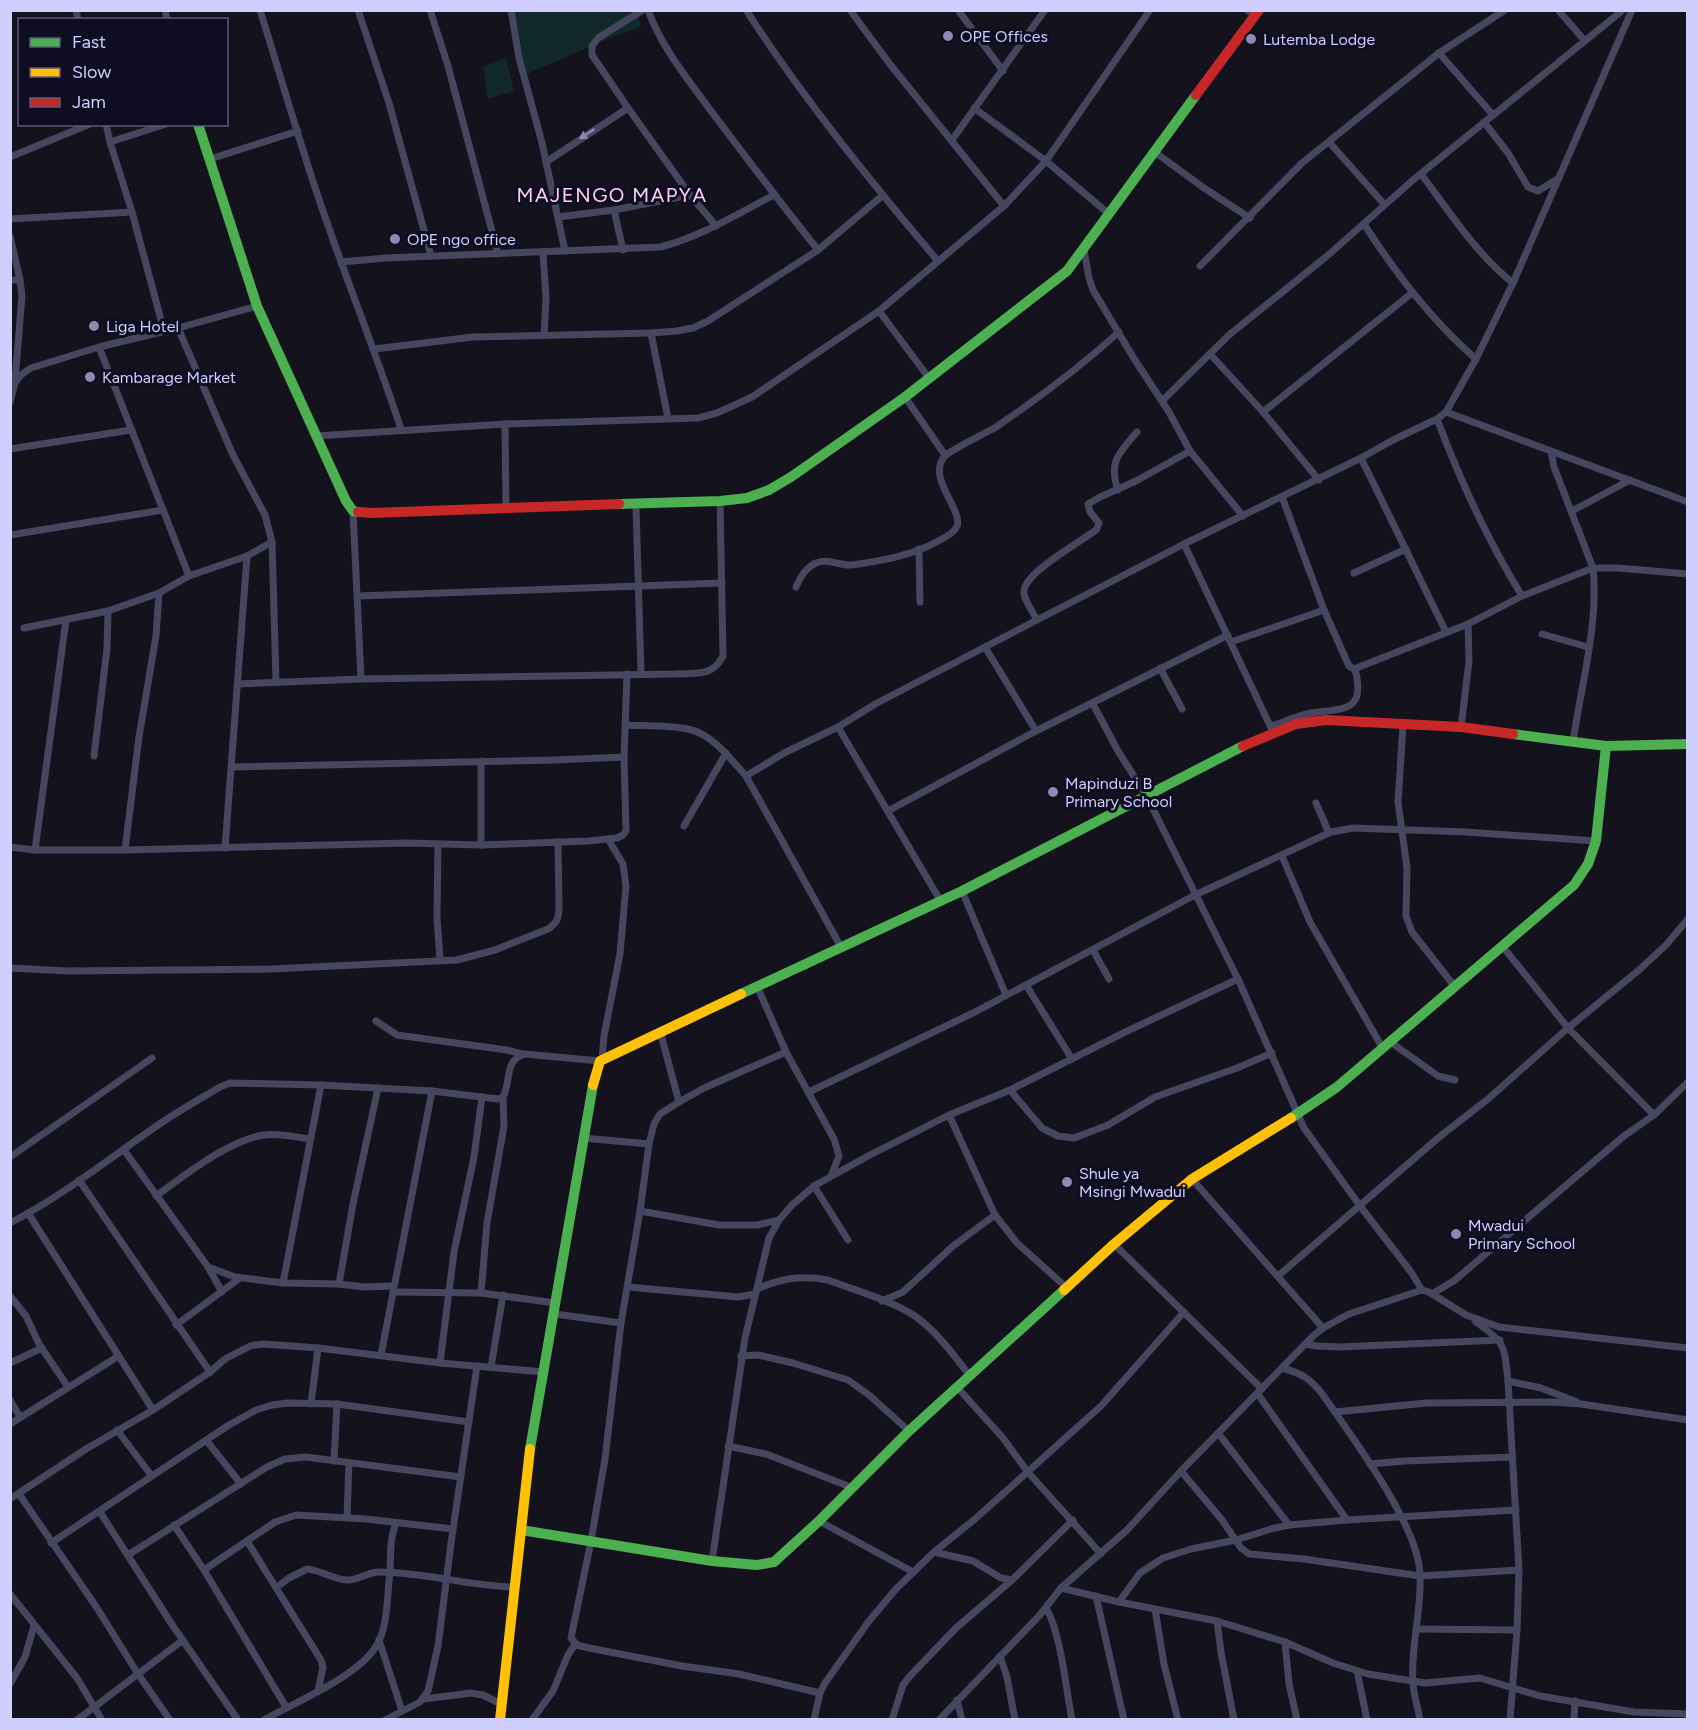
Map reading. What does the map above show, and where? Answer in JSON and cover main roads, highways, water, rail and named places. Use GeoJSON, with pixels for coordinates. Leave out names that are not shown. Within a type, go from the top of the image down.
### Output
{"type":"FeatureCollection","features":[{"type":"Feature","properties":{"kind":"place","name":"OPE Offices"},"geometry":{"type":"Point","coordinates":[948,36]}},
{"type":"Feature","properties":{"kind":"place","name":"Lutemba Lodge"},"geometry":{"type":"Point","coordinates":[1251,39]}},
{"type":"Feature","properties":{"kind":"place","name":"OPE ngo office"},"geometry":{"type":"Point","coordinates":[395,239]}},
{"type":"Feature","properties":{"kind":"place","name":"Liga Hotel"},"geometry":{"type":"Point","coordinates":[94,326]}},
{"type":"Feature","properties":{"kind":"place","name":"Kambarage Market"},"geometry":{"type":"Point","coordinates":[90,377]}},
{"type":"Feature","properties":{"kind":"place","name":"Mapinduzi B Primary School"},"geometry":{"type":"Point","coordinates":[1053,792]}},
{"type":"Feature","properties":{"kind":"place","name":"Shule ya Msingi Mwadui"},"geometry":{"type":"Point","coordinates":[1067,1182]}},
{"type":"Feature","properties":{"kind":"place","name":"Mwadui Primary School"},"geometry":{"type":"Point","coordinates":[1456,1234]}},
{"type":"Feature","properties":{"kind":"district","name":"MAJENGO MAPYA"},"geometry":{"type":"Point","coordinates":[612,195]}}]}
